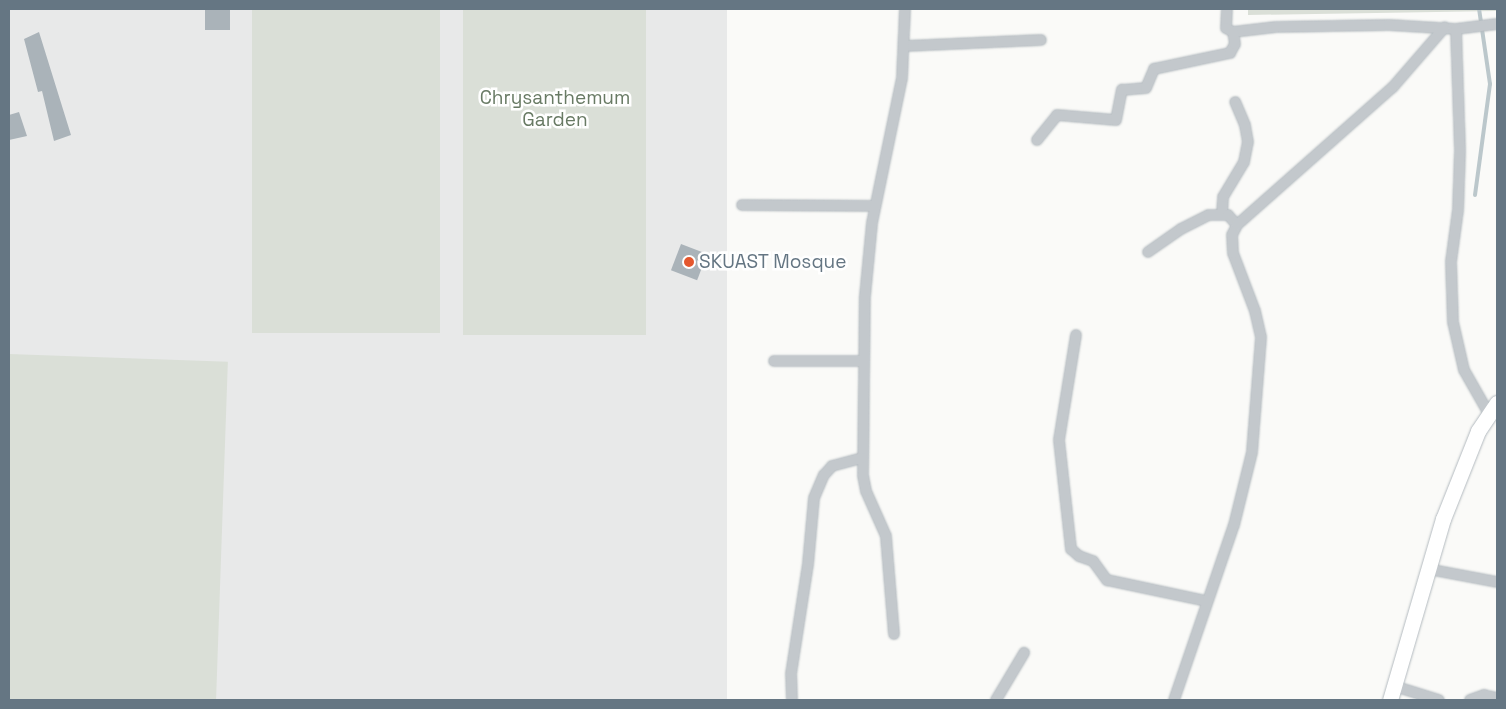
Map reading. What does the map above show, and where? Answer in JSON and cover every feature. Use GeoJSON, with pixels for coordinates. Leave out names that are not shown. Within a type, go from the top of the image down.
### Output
{"type":"FeatureCollection","features":[{"type":"Feature","properties":{"kind":"main road"},"geometry":{"type":"LineString","coordinates":[[1392,693],[1428,569],[1469,452],[1493,408]]}},
{"type":"Feature","properties":{"kind":"street"},"geometry":{"type":"LineString","coordinates":[[894,634],[886,536],[866,491],[862,458],[865,269],[875,206],[900,85],[905,46],[905,9]]}},
{"type":"Feature","properties":{"kind":"street"},"geometry":{"type":"LineString","coordinates":[[1227,9],[1226,28],[1233,32],[1283,26],[1445,27],[1456,29],[1497,24]]}},
{"type":"Feature","properties":{"kind":"street"},"geometry":{"type":"LineString","coordinates":[[1174,700],[1249,474],[1261,354],[1255,311],[1233,253],[1232,235],[1238,225],[1374,106],[1445,27]]}},
{"type":"Feature","properties":{"kind":"street"},"geometry":{"type":"LineString","coordinates":[[1456,29],[1460,151],[1458,210],[1451,262],[1453,322],[1464,370],[1493,408]]}},
{"type":"Feature","properties":{"kind":"street"},"geometry":{"type":"LineString","coordinates":[[1037,140],[1057,114],[1116,120],[1122,90],[1146,88],[1154,69],[1230,54],[1235,44],[1233,32]]}},
{"type":"Feature","properties":{"kind":"street"},"geometry":{"type":"LineString","coordinates":[[905,46],[1041,40]]}},
{"type":"Feature","properties":{"kind":"street"},"geometry":{"type":"LineString","coordinates":[[1222,213],[1224,198],[1244,162],[1248,142],[1245,125],[1235,102]]}},
{"type":"Feature","properties":{"kind":"street"},"geometry":{"type":"LineString","coordinates":[[742,205],[875,206]]}},
{"type":"Feature","properties":{"kind":"street"},"geometry":{"type":"LineString","coordinates":[[1148,252],[1181,229],[1209,215],[1222,213],[1238,225]]}},
{"type":"Feature","properties":{"kind":"street"},"geometry":{"type":"LineString","coordinates":[[1076,335],[1070,382],[1059,433],[1071,549],[1078,556],[1093,561],[1107,580],[1207,601]]}},
{"type":"Feature","properties":{"kind":"street"},"geometry":{"type":"LineString","coordinates":[[774,361],[864,361]]}},
{"type":"Feature","properties":{"kind":"street"},"geometry":{"type":"LineString","coordinates":[[792,700],[791,674],[808,564],[814,498],[824,475],[832,466],[862,458]]}},
{"type":"Feature","properties":{"kind":"street"},"geometry":{"type":"LineString","coordinates":[[1428,569],[1497,582]]}},
{"type":"Feature","properties":{"kind":"street"},"geometry":{"type":"LineString","coordinates":[[996,700],[1024,653]]}},
{"type":"Feature","properties":{"kind":"street"},"geometry":{"type":"LineString","coordinates":[[1392,693],[1439,700]]}},
{"type":"Feature","properties":{"kind":"street"},"geometry":{"type":"LineString","coordinates":[[1470,700],[1484,695],[1497,698]]}},
{"type":"Feature","properties":{"kind":"shaded area"},"geometry":{"type":"Polygon","coordinates":[[[9,9],[727,9],[727,700],[9,700],[9,9]]]}},
{"type":"Feature","properties":{"kind":"green space"},"geometry":{"type":"Polygon","coordinates":[[[252,9],[440,9],[440,333],[252,333],[252,9]]]}},
{"type":"Feature","properties":{"kind":"green space","name":"Chrysanthemum Garden"},"geometry":{"type":"Polygon","coordinates":[[[463,9],[646,9],[646,335],[463,335],[463,9]]]}},
{"type":"Feature","properties":{"kind":"green space"},"geometry":{"type":"Polygon","coordinates":[[[1248,9],[1497,9],[1497,11],[1248,15],[1248,9]]]}},
{"type":"Feature","properties":{"kind":"green space"},"geometry":{"type":"Polygon","coordinates":[[[9,354],[228,362],[216,700],[9,700],[9,354]]]}},
{"type":"Feature","properties":{"kind":"building"},"geometry":{"type":"Polygon","coordinates":[[[205,9],[230,9],[230,30],[205,30],[205,9]]]}},
{"type":"Feature","properties":{"kind":"building"},"geometry":{"type":"Polygon","coordinates":[[[39,32],[71,135],[54,141],[42,91],[38,92],[24,39],[39,32]]]}},
{"type":"Feature","properties":{"kind":"building"},"geometry":{"type":"Polygon","coordinates":[[[19,112],[27,136],[9,140],[9,115],[19,112]]]}},
{"type":"Feature","properties":{"kind":"building","name":"SKUAST Mosque"},"geometry":{"type":"Polygon","coordinates":[[[681,244],[707,254],[697,280],[671,270],[681,244]]]}},
{"type":"Feature","properties":{"kind":"waterway"},"geometry":{"type":"LineString","coordinates":[[1475,195],[1490,84],[1479,9]]}},
{"type":"Feature","properties":{"kind":"place","name":"SKUAST Mosque"},"geometry":{"type":"Point","coordinates":[689,262]}}]}
